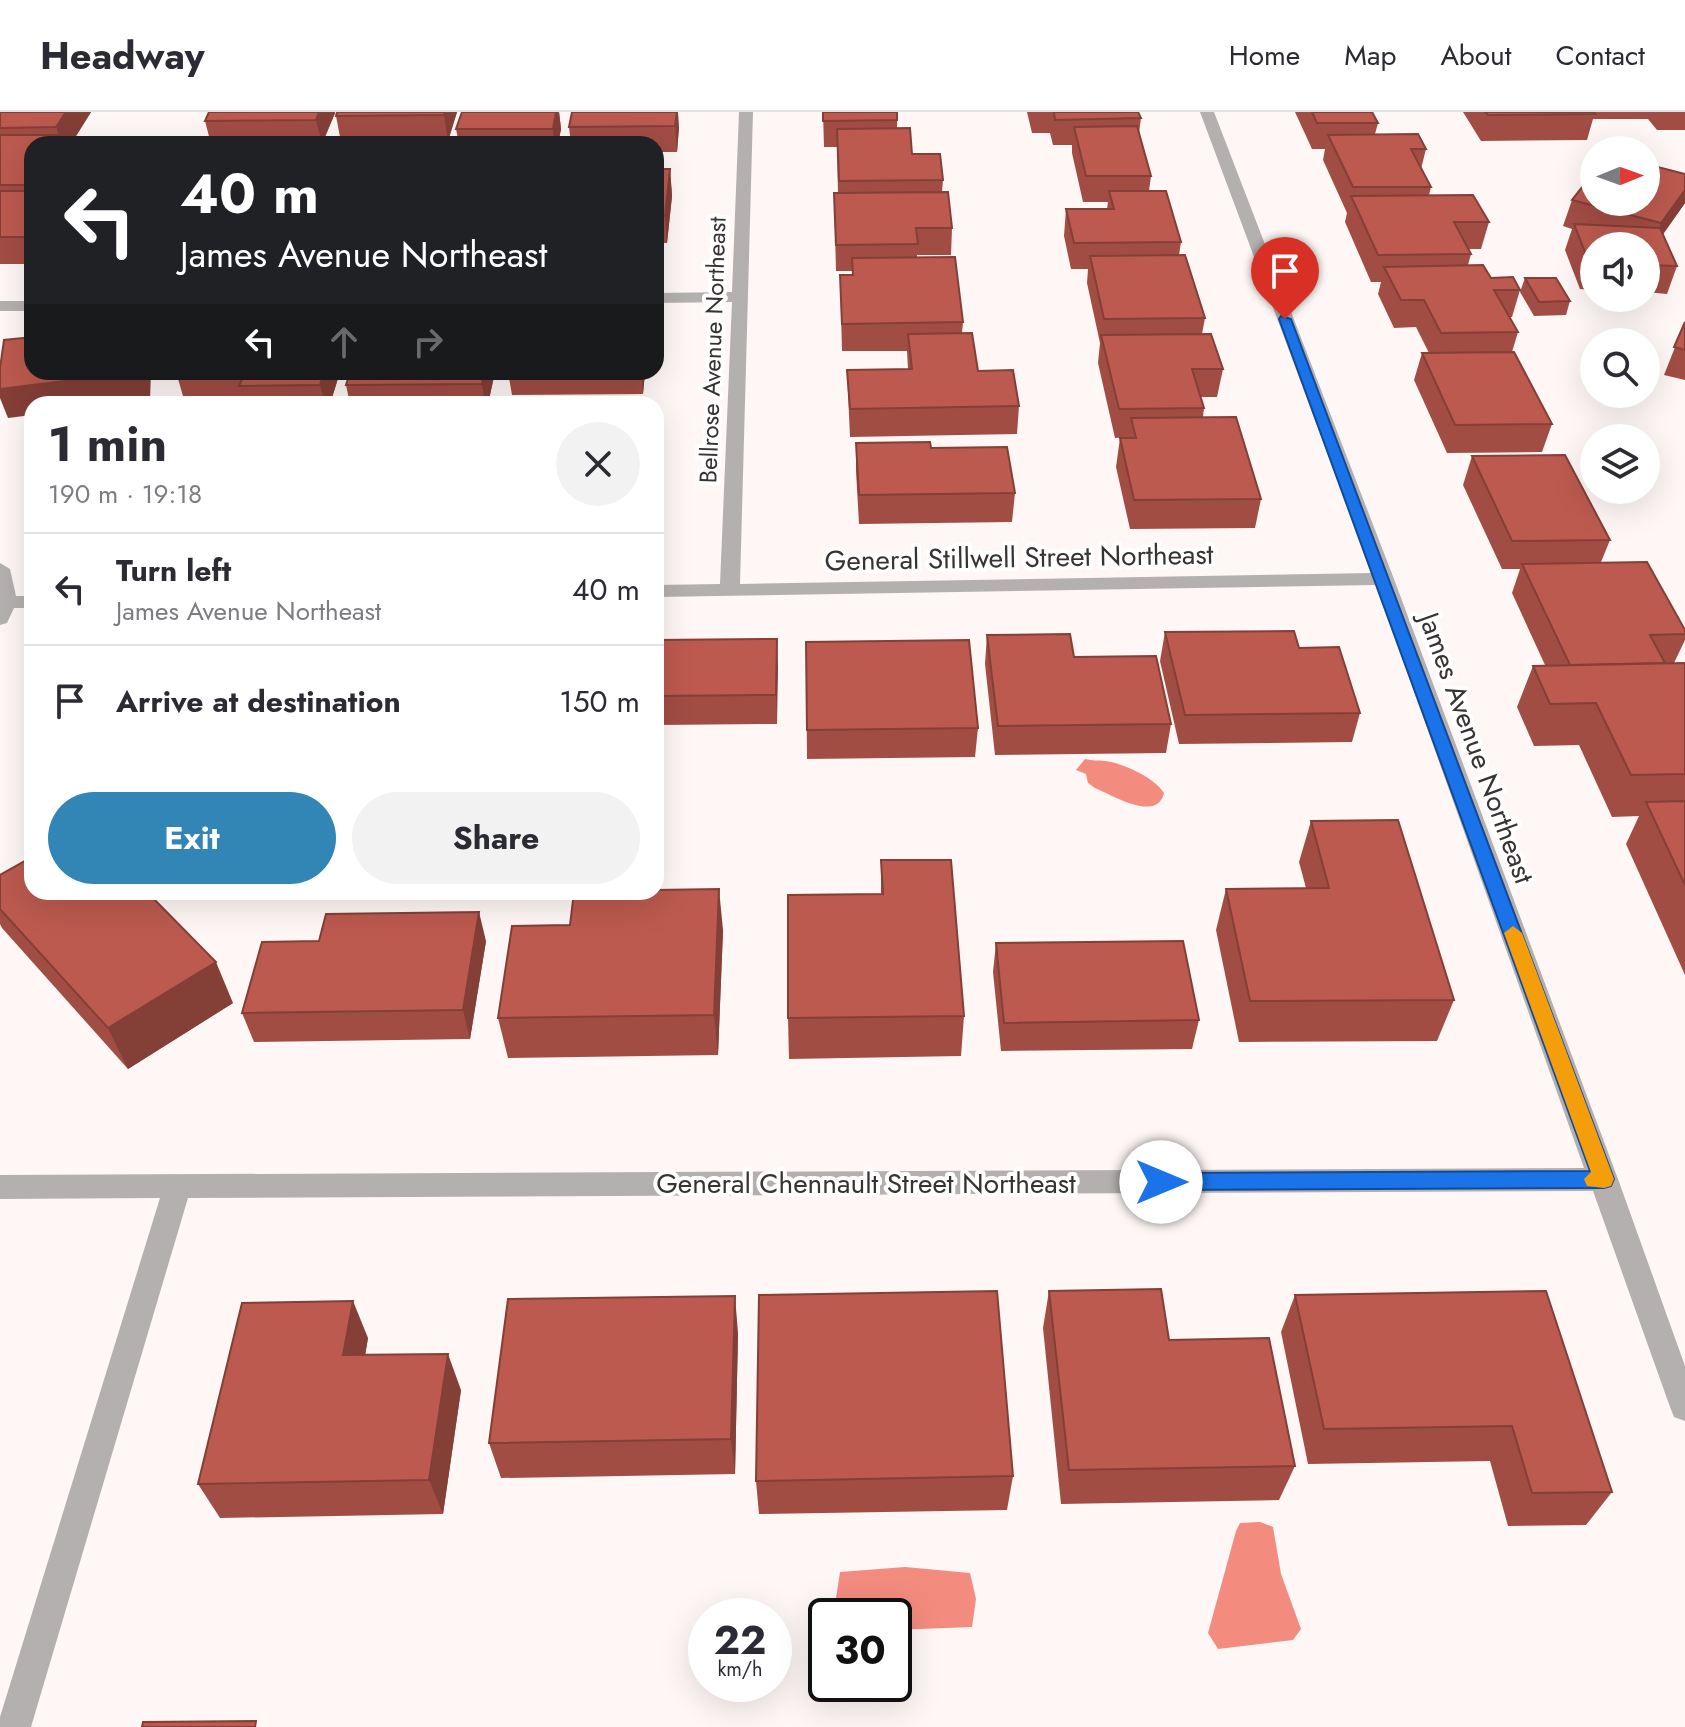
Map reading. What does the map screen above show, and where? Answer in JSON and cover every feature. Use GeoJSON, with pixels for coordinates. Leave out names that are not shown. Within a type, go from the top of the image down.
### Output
{"type":"FeatureCollection","features":[{"type":"Feature","properties":{"kind":"street","name":"Bellrose Avenue Northeast"},"geometry":{"type":"LineString","coordinates":[[730,590],[746,112]]}},
{"type":"Feature","properties":{"kind":"street","name":"James Avenue Northeast"},"geometry":{"type":"LineString","coordinates":[[1207,112],[1384,579],[1685,1407]]}},
{"type":"Feature","properties":{"kind":"street"},"geometry":{"type":"LineString","coordinates":[[664,298],[738,297]]}},
{"type":"Feature","properties":{"kind":"street"},"geometry":{"type":"LineString","coordinates":[[0,306],[24,306]]}},
{"type":"Feature","properties":{"kind":"street"},"geometry":{"type":"LineString","coordinates":[[0,569],[3,610],[24,604]]}},
{"type":"Feature","properties":{"kind":"street","name":"General Stillwell Street Northeast"},"geometry":{"type":"LineString","coordinates":[[664,591],[1384,579]]}},
{"type":"Feature","properties":{"kind":"street","name":"General Chennault Street Northeast"},"geometry":{"type":"LineString","coordinates":[[0,1187],[1604,1179]]}},
{"type":"Feature","properties":{"kind":"street"},"geometry":{"type":"LineString","coordinates":[[14,1727],[177,1187]]}},
{"type":"Feature","properties":{"kind":"shaded area"},"geometry":{"type":"Polygon","coordinates":[[[1085,759],[1112,762],[1146,777],[1164,793],[1160,802],[1153,806],[1133,804],[1095,788],[1088,783],[1086,774],[1076,770],[1085,759]]]}},
{"type":"Feature","properties":{"kind":"shaded area"},"geometry":{"type":"Polygon","coordinates":[[[1260,1522],[1273,1527],[1281,1574],[1301,1629],[1293,1640],[1218,1649],[1208,1633],[1236,1531],[1240,1523],[1260,1522]]]}},
{"type":"Feature","properties":{"kind":"shaded area"},"geometry":{"type":"Polygon","coordinates":[[[905,1567],[970,1573],[976,1599],[972,1627],[912,1629],[912,1598],[836,1598],[840,1572],[905,1567]]]}},
{"type":"Feature","properties":{"kind":"building"},"geometry":{"type":"Polygon","coordinates":[[[0,112],[66,112],[56,127],[0,128],[0,112]]]}},
{"type":"Feature","properties":{"kind":"building"},"geometry":{"type":"Polygon","coordinates":[[[209,112],[319,112],[316,120],[205,121],[209,112]]]}},
{"type":"Feature","properties":{"kind":"building"},"geometry":{"type":"Polygon","coordinates":[[[337,112],[445,112],[444,115],[336,116],[337,112]]]}},
{"type":"Feature","properties":{"kind":"building"},"geometry":{"type":"Polygon","coordinates":[[[462,112],[556,112],[553,129],[456,129],[462,112]]]}},
{"type":"Feature","properties":{"kind":"building"},"geometry":{"type":"Polygon","coordinates":[[[572,112],[677,112],[675,126],[569,127],[572,112]]]}},
{"type":"Feature","properties":{"kind":"building"},"geometry":{"type":"Polygon","coordinates":[[[823,112],[897,112],[897,120],[823,121],[823,112]]]}},
{"type":"Feature","properties":{"kind":"building"},"geometry":{"type":"Polygon","coordinates":[[[1054,112],[1138,112],[1141,118],[1055,120],[1054,112]]]}},
{"type":"Feature","properties":{"kind":"building"},"geometry":{"type":"Polygon","coordinates":[[[1312,112],[1372,112],[1378,123],[1317,123],[1312,112]]]}},
{"type":"Feature","properties":{"kind":"building"},"geometry":{"type":"Polygon","coordinates":[[[1485,112],[1593,112],[1595,114],[1488,115],[1485,112]]]}},
{"type":"Feature","properties":{"kind":"building"},"geometry":{"type":"Polygon","coordinates":[[[1137,126],[1151,176],[1086,176],[1074,127],[1137,126]]]}},
{"type":"Feature","properties":{"kind":"building"},"geometry":{"type":"Polygon","coordinates":[[[910,128],[912,154],[940,154],[943,180],[839,181],[837,129],[910,128]]]}},
{"type":"Feature","properties":{"kind":"building"},"geometry":{"type":"Polygon","coordinates":[[[1418,134],[1426,149],[1411,149],[1431,187],[1353,187],[1328,135],[1418,134]]]}},
{"type":"Feature","properties":{"kind":"building"},"geometry":{"type":"Polygon","coordinates":[[[0,135],[65,135],[24,136],[24,185],[0,185],[0,135]]]}},
{"type":"Feature","properties":{"kind":"building"},"geometry":{"type":"Polygon","coordinates":[[[1660,168],[1685,174],[1685,190],[1661,223],[1634,216],[1660,216],[1660,168]]]}},
{"type":"Feature","properties":{"kind":"building"},"geometry":{"type":"Polygon","coordinates":[[[664,169],[670,169],[665,216],[664,169]]]}},
{"type":"Feature","properties":{"kind":"building"},"geometry":{"type":"Polygon","coordinates":[[[1580,190],[1580,202],[1572,200],[1580,190]]]}},
{"type":"Feature","properties":{"kind":"building"},"geometry":{"type":"Polygon","coordinates":[[[0,191],[24,191],[24,237],[0,237],[0,191]]]}},
{"type":"Feature","properties":{"kind":"building"},"geometry":{"type":"Polygon","coordinates":[[[1109,191],[1166,191],[1181,242],[1074,243],[1066,209],[1114,209],[1109,191]]]}},
{"type":"Feature","properties":{"kind":"building"},"geometry":{"type":"Polygon","coordinates":[[[948,192],[952,228],[916,228],[918,244],[836,245],[834,193],[948,192]]]}},
{"type":"Feature","properties":{"kind":"building"},"geometry":{"type":"Polygon","coordinates":[[[1473,195],[1489,222],[1454,222],[1471,254],[1378,255],[1351,196],[1473,195]]]}},
{"type":"Feature","properties":{"kind":"building"},"geometry":{"type":"Polygon","coordinates":[[[1574,224],[1660,228],[1677,266],[1660,265],[1660,232],[1580,232],[1580,239],[1574,224]]]}},
{"type":"Feature","properties":{"kind":"building"},"geometry":{"type":"Polygon","coordinates":[[[1185,255],[1205,318],[1104,319],[1090,256],[1185,255]]]}},
{"type":"Feature","properties":{"kind":"building"},"geometry":{"type":"Polygon","coordinates":[[[955,257],[963,322],[842,324],[840,275],[853,275],[852,258],[955,257]]]}},
{"type":"Feature","properties":{"kind":"building"},"geometry":{"type":"Polygon","coordinates":[[[1483,265],[1491,278],[1513,277],[1520,290],[1494,290],[1518,332],[1441,333],[1424,300],[1401,300],[1384,267],[1483,265]]]}},
{"type":"Feature","properties":{"kind":"building"},"geometry":{"type":"Polygon","coordinates":[[[1525,278],[1556,278],[1570,301],[1539,302],[1525,278]]]}},
{"type":"Feature","properties":{"kind":"building"},"geometry":{"type":"Polygon","coordinates":[[[1685,322],[1685,350],[1674,347],[1685,322]]]}},
{"type":"Feature","properties":{"kind":"building"},"geometry":{"type":"Polygon","coordinates":[[[972,333],[978,371],[1013,370],[1019,406],[850,409],[847,370],[912,369],[908,334],[972,333]]]}},
{"type":"Feature","properties":{"kind":"building"},"geometry":{"type":"Polygon","coordinates":[[[1211,334],[1223,369],[1192,369],[1204,408],[1119,409],[1101,335],[1211,334]]]}},
{"type":"Feature","properties":{"kind":"building"},"geometry":{"type":"Polygon","coordinates":[[[24,338],[24,380],[73,380],[0,389],[4,340],[24,338]]]}},
{"type":"Feature","properties":{"kind":"building"},"geometry":{"type":"Polygon","coordinates":[[[1514,352],[1552,424],[1455,425],[1422,353],[1514,352]]]}},
{"type":"Feature","properties":{"kind":"building"},"geometry":{"type":"Polygon","coordinates":[[[242,380],[322,380],[320,385],[239,386],[242,380]]]}},
{"type":"Feature","properties":{"kind":"building"},"geometry":{"type":"Polygon","coordinates":[[[348,380],[483,380],[482,384],[346,385],[348,380]]]}},
{"type":"Feature","properties":{"kind":"building"},"geometry":{"type":"Polygon","coordinates":[[[1236,417],[1261,499],[1134,500],[1120,438],[1136,438],[1131,418],[1236,417]]]}},
{"type":"Feature","properties":{"kind":"building"},"geometry":{"type":"Polygon","coordinates":[[[930,442],[931,448],[1007,447],[1015,493],[859,495],[856,443],[930,442]]]}},
{"type":"Feature","properties":{"kind":"building"},"geometry":{"type":"Polygon","coordinates":[[[1565,455],[1580,483],[1580,504],[1591,504],[1610,540],[1512,541],[1472,456],[1565,455]]]}},
{"type":"Feature","properties":{"kind":"building"},"geometry":{"type":"Polygon","coordinates":[[[1647,562],[1685,630],[1685,634],[1650,635],[1665,663],[1570,665],[1522,564],[1647,562]]]}},
{"type":"Feature","properties":{"kind":"building"},"geometry":{"type":"Polygon","coordinates":[[[1294,631],[1299,648],[1339,647],[1360,713],[1185,715],[1165,632],[1294,631]]]}},
{"type":"Feature","properties":{"kind":"building"},"geometry":{"type":"Polygon","coordinates":[[[1070,634],[1074,657],[1156,656],[1171,724],[998,726],[987,635],[1070,634]]]}},
{"type":"Feature","properties":{"kind":"building"},"geometry":{"type":"Polygon","coordinates":[[[777,639],[776,695],[664,696],[664,640],[777,639]]]}},
{"type":"Feature","properties":{"kind":"building"},"geometry":{"type":"Polygon","coordinates":[[[969,640],[978,728],[807,730],[806,642],[969,640]]]}},
{"type":"Feature","properties":{"kind":"building"},"geometry":{"type":"Polygon","coordinates":[[[1685,663],[1685,774],[1631,775],[1596,703],[1550,704],[1533,666],[1685,663]]]}},
{"type":"Feature","properties":{"kind":"building"},"geometry":{"type":"Polygon","coordinates":[[[1685,801],[1685,885],[1646,802],[1685,801]]]}},
{"type":"Feature","properties":{"kind":"building"},"geometry":{"type":"Polygon","coordinates":[[[1398,820],[1454,1000],[1250,1001],[1226,889],[1329,888],[1311,821],[1398,820]]]}},
{"type":"Feature","properties":{"kind":"building"},"geometry":{"type":"Polygon","coordinates":[[[881,860],[951,860],[964,1016],[788,1018],[788,895],[883,894],[881,860]]]}},
{"type":"Feature","properties":{"kind":"building"},"geometry":{"type":"Polygon","coordinates":[[[24,862],[24,900],[155,900],[216,962],[108,1028],[0,909],[0,875],[24,862]]]}},
{"type":"Feature","properties":{"kind":"building"},"geometry":{"type":"Polygon","coordinates":[[[719,889],[714,1015],[498,1018],[512,926],[570,925],[573,900],[664,900],[664,890],[719,889]]]}},
{"type":"Feature","properties":{"kind":"building"},"geometry":{"type":"Polygon","coordinates":[[[479,912],[463,1010],[242,1013],[262,942],[319,941],[326,914],[479,912]]]}},
{"type":"Feature","properties":{"kind":"building"},"geometry":{"type":"Polygon","coordinates":[[[1183,941],[1199,1020],[1004,1023],[996,943],[1183,941]]]}},
{"type":"Feature","properties":{"kind":"building"},"geometry":{"type":"Polygon","coordinates":[[[1161,1289],[1169,1340],[1269,1338],[1295,1466],[1069,1470],[1049,1291],[1161,1289]]]}},
{"type":"Feature","properties":{"kind":"building"},"geometry":{"type":"Polygon","coordinates":[[[997,1291],[1013,1476],[756,1481],[759,1295],[997,1291]]]}},
{"type":"Feature","properties":{"kind":"building"},"geometry":{"type":"Polygon","coordinates":[[[1546,1291],[1612,1492],[1532,1493],[1512,1426],[1324,1429],[1295,1295],[1546,1291]]]}},
{"type":"Feature","properties":{"kind":"building"},"geometry":{"type":"Polygon","coordinates":[[[735,1296],[731,1439],[489,1443],[508,1299],[735,1296]]]}},
{"type":"Feature","properties":{"kind":"building"},"geometry":{"type":"Polygon","coordinates":[[[353,1301],[343,1355],[448,1354],[429,1480],[198,1484],[242,1303],[353,1301]]]}},
{"type":"Feature","properties":{"kind":"building"},"geometry":{"type":"Polygon","coordinates":[[[256,1721],[255,1727],[142,1727],[143,1722],[256,1721]]]}},
{"type":"Feature","properties":{"kind":"slow traffic"},"geometry":{"type":"LineString","coordinates":[[1513,933],[1604,1179],[1594,1179]]}},
{"type":"Feature","properties":{"kind":"route"},"geometry":{"type":"LineString","coordinates":[[1161,1182],[1604,1179],[1285,319]]}}]}
